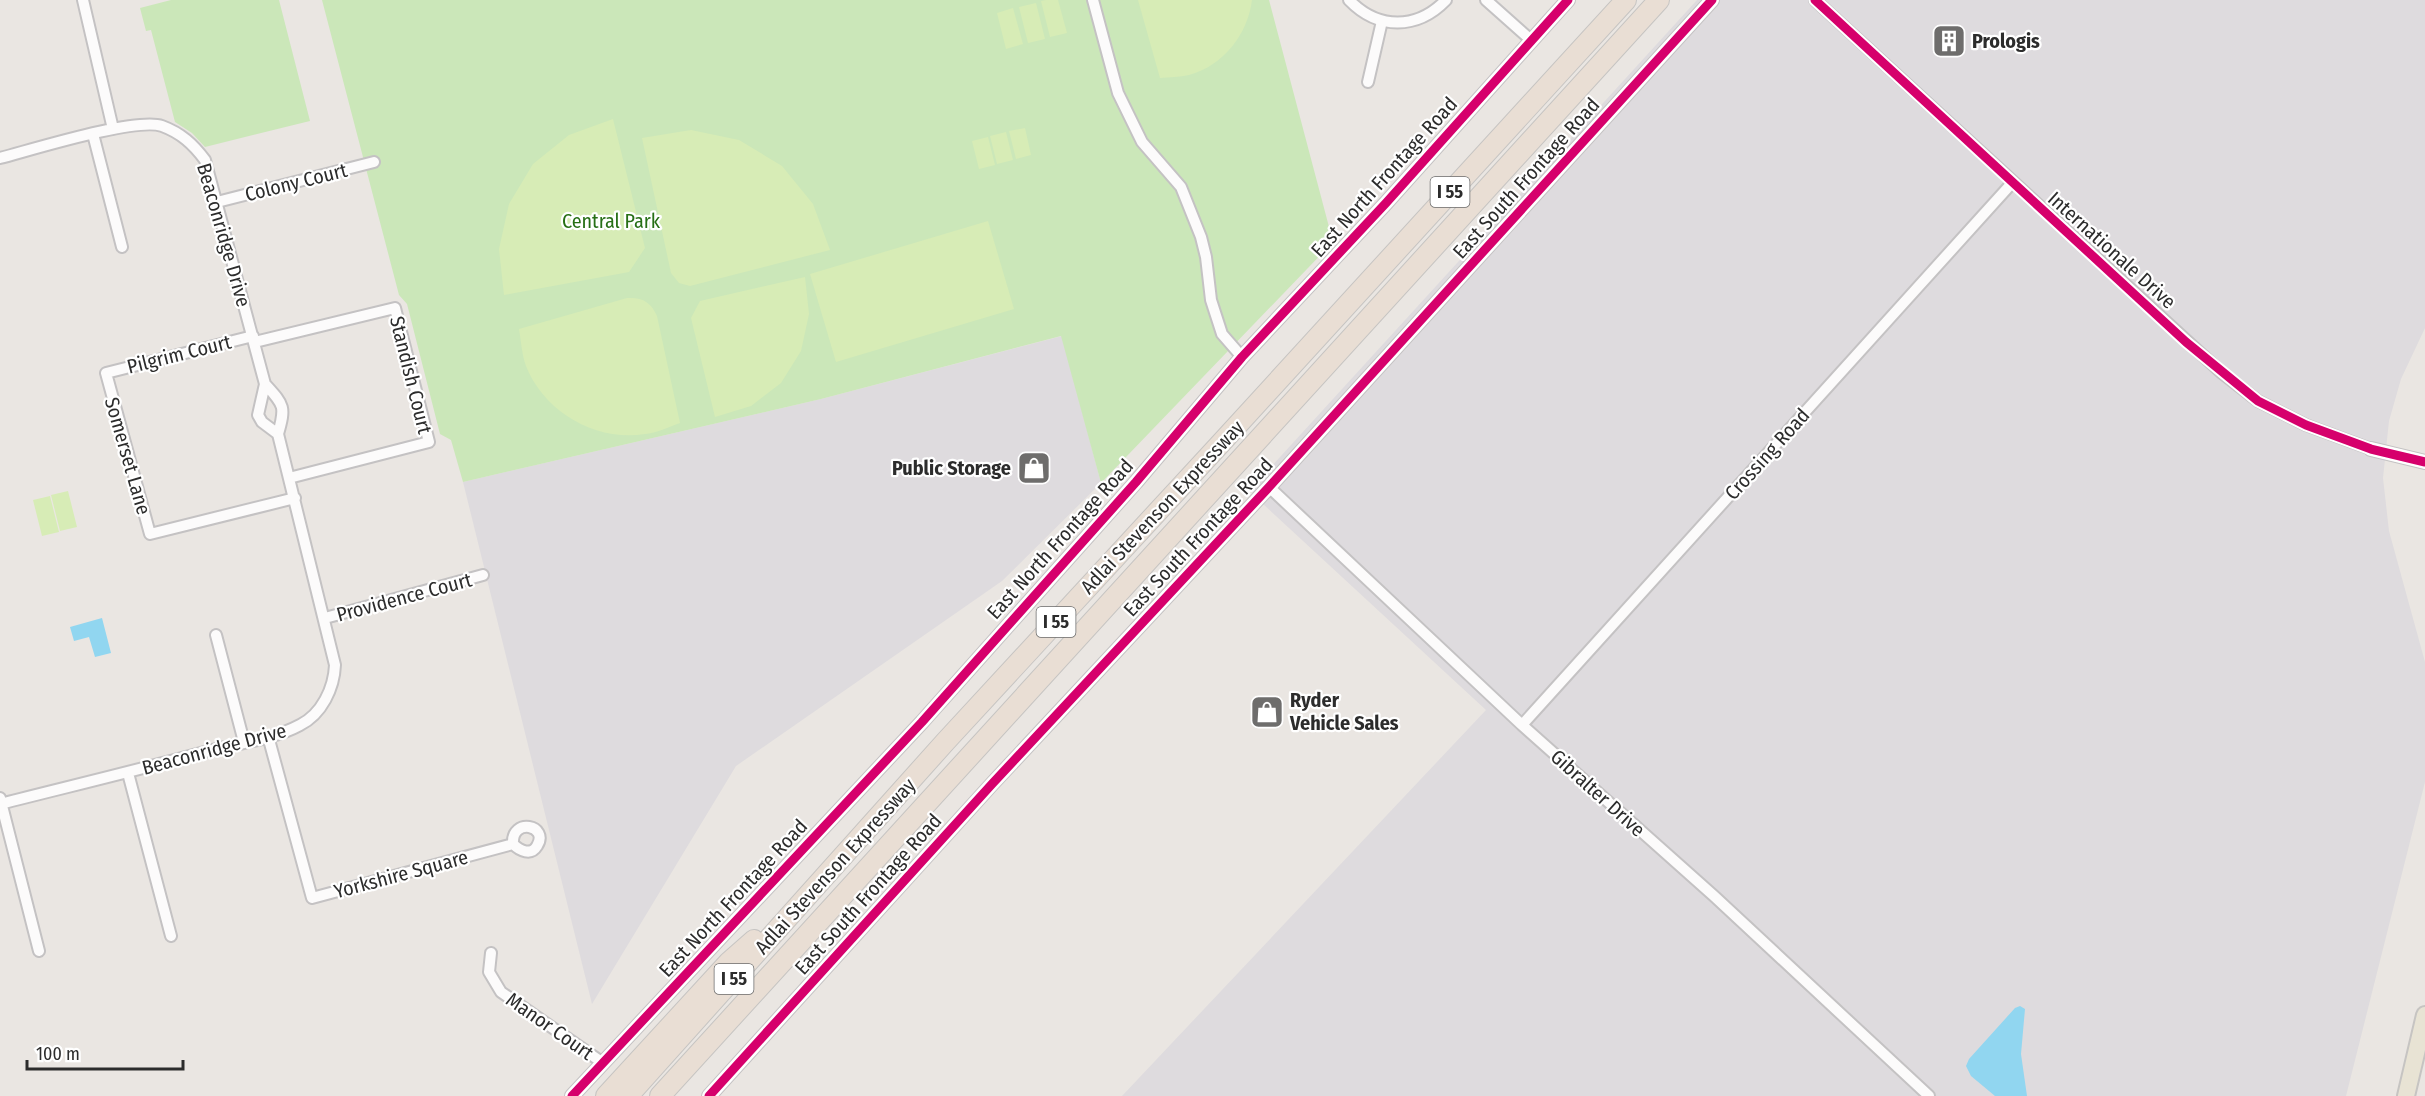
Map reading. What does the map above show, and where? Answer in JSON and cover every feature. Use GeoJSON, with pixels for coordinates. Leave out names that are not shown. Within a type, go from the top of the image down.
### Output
{"type":"FeatureCollection","features":[{"type":"Feature","properties":{"kind":"highway","name":"Adlai Stevenson Expressway"},"geometry":{"type":"LineString","coordinates":[[628,1096],[946,741],[1626,0]]}},
{"type":"Feature","properties":{"kind":"highway","name":"Adlai Stevenson Expressway"},"geometry":{"type":"LineString","coordinates":[[660,1096],[1659,0]]}},
{"type":"Feature","properties":{"kind":"highway"},"geometry":{"type":"LineString","coordinates":[[606,1096],[729,962],[840,861]]}},
{"type":"Feature","properties":{"kind":"main road"},"geometry":{"type":"LineString","coordinates":[[2406,1096],[2425,1015]]}},
{"type":"Feature","properties":{"kind":"street"},"geometry":{"type":"LineString","coordinates":[[83,0],[113,129]]}},
{"type":"Feature","properties":{"kind":"street"},"geometry":{"type":"LineString","coordinates":[[1093,0],[1118,93],[1142,142],[1181,187],[1201,237],[1206,257],[1211,300],[1222,334],[1242,357]]}},
{"type":"Feature","properties":{"kind":"street"},"geometry":{"type":"LineString","coordinates":[[1349,0],[1360,11],[1382,21],[1400,23],[1430,15],[1446,0]]}},
{"type":"Feature","properties":{"kind":"street"},"geometry":{"type":"LineString","coordinates":[[1486,0],[1532,41]]}},
{"type":"Feature","properties":{"kind":"street","name":"East North Frontage Road"},"geometry":{"type":"LineString","coordinates":[[572,1096],[922,722],[1136,482],[1242,357],[1568,0]]}},
{"type":"Feature","properties":{"kind":"street","name":"East South Frontage Road"},"geometry":{"type":"LineString","coordinates":[[709,1096],[992,784],[1269,487],[1712,0]]}},
{"type":"Feature","properties":{"kind":"street","name":"Internationale Drive"},"geometry":{"type":"LineString","coordinates":[[1815,0],[2193,348],[2258,401],[2306,425],[2371,449],[2425,462]]}},
{"type":"Feature","properties":{"kind":"street"},"geometry":{"type":"LineString","coordinates":[[1368,82],[1382,21]]}},
{"type":"Feature","properties":{"kind":"street","name":"Beaconridge Drive"},"geometry":{"type":"LineString","coordinates":[[0,158],[113,129],[150,124],[162,126],[188,139],[205,160],[254,339],[265,384],[258,415],[262,422],[278,434]]}},
{"type":"Feature","properties":{"kind":"street"},"geometry":{"type":"LineString","coordinates":[[93,134],[122,247]]}},
{"type":"Feature","properties":{"kind":"street","name":"Colony Court"},"geometry":{"type":"LineString","coordinates":[[217,202],[374,162]]}},
{"type":"Feature","properties":{"kind":"street","name":"Crossing Road"},"geometry":{"type":"LineString","coordinates":[[1522,725],[2012,183]]}},
{"type":"Feature","properties":{"kind":"street","name":"Standish Court"},"geometry":{"type":"LineString","coordinates":[[254,339],[395,308],[429,442],[290,478]]}},
{"type":"Feature","properties":{"kind":"street","name":"Pilgrim Court"},"geometry":{"type":"LineString","coordinates":[[106,373],[254,339]]}},
{"type":"Feature","properties":{"kind":"street","name":"Somerset Lane"},"geometry":{"type":"LineString","coordinates":[[106,373],[150,534],[295,498]]}},
{"type":"Feature","properties":{"kind":"street","name":"Beaconridge Drive"},"geometry":{"type":"LineString","coordinates":[[0,802],[128,773],[301,725],[314,715],[331,691],[335,665],[278,434],[284,410],[280,401],[265,384]]}},
{"type":"Feature","properties":{"kind":"street","name":"Gibralter Drive"},"geometry":{"type":"LineString","coordinates":[[1269,487],[1522,725],[1714,896],[1929,1096]]}},
{"type":"Feature","properties":{"kind":"street","name":"Providence Court"},"geometry":{"type":"LineString","coordinates":[[325,618],[483,575]]}},
{"type":"Feature","properties":{"kind":"street"},"geometry":{"type":"LineString","coordinates":[[216,635],[244,742]]}},
{"type":"Feature","properties":{"kind":"street","name":"Yorkshire Square"},"geometry":{"type":"LineString","coordinates":[[268,736],[312,898],[513,844]]}},
{"type":"Feature","properties":{"kind":"street"},"geometry":{"type":"LineString","coordinates":[[128,773],[171,936]]}},
{"type":"Feature","properties":{"kind":"street"},"geometry":{"type":"LineString","coordinates":[[0,802],[39,951]]}},
{"type":"Feature","properties":{"kind":"street","name":"Manor Court"},"geometry":{"type":"LineString","coordinates":[[491,953],[489,972],[501,992],[603,1063]]}},
{"type":"Feature","properties":{"kind":"shaded area"},"geometry":{"type":"Polygon","coordinates":[[[1697,0],[2425,0],[2425,328],[2401,379],[2389,421],[2383,478],[2389,531],[2425,662],[2425,782],[2346,1096],[1122,1096],[1486,710],[1250,490],[1697,0]]]}},
{"type":"Feature","properties":{"kind":"shaded area"},"geometry":{"type":"Polygon","coordinates":[[[1062,336],[1101,483],[1002,581],[736,766],[592,1004],[463,482],[821,399],[1062,336]]]}},
{"type":"Feature","properties":{"kind":"green space"},"geometry":{"type":"Polygon","coordinates":[[[171,0],[279,0],[310,121],[205,147],[192,133],[175,122],[151,30],[146,31],[140,8],[171,0]]]}},
{"type":"Feature","properties":{"kind":"green space","name":"Central Park"},"geometry":{"type":"Polygon","coordinates":[[[322,0],[1269,0],[1333,242],[1101,483],[1061,336],[821,399],[463,482],[451,440],[440,434],[407,304],[399,295],[322,0]]]}},
{"type":"Feature","properties":{"kind":"green space"},"geometry":{"type":"Polygon","coordinates":[[[1058,0],[1067,33],[1050,37],[1041,1],[1058,0]]]}},
{"type":"Feature","properties":{"kind":"green space"},"geometry":{"type":"Polygon","coordinates":[[[1138,0],[1252,0],[1245,25],[1232,47],[1223,56],[1201,71],[1189,75],[1160,78],[1138,0]]]}},
{"type":"Feature","properties":{"kind":"green space"},"geometry":{"type":"Polygon","coordinates":[[[1036,3],[1045,39],[1028,43],[1019,7],[1036,3]]]}},
{"type":"Feature","properties":{"kind":"green space"},"geometry":{"type":"Polygon","coordinates":[[[1013,8],[1023,44],[1006,49],[997,13],[1013,8]]]}},
{"type":"Feature","properties":{"kind":"green space"},"geometry":{"type":"Polygon","coordinates":[[[613,119],[645,248],[629,272],[504,295],[499,249],[509,204],[533,164],[569,135],[613,119]]]}},
{"type":"Feature","properties":{"kind":"green space"},"geometry":{"type":"Polygon","coordinates":[[[1025,128],[1031,155],[1016,159],[1009,131],[1025,128]]]}},
{"type":"Feature","properties":{"kind":"green space"},"geometry":{"type":"Polygon","coordinates":[[[691,130],[739,140],[782,166],[813,204],[830,250],[690,286],[679,283],[671,273],[642,138],[691,130]]]}},
{"type":"Feature","properties":{"kind":"green space"},"geometry":{"type":"Polygon","coordinates":[[[1006,132],[1013,160],[997,164],[990,136],[1006,132]]]}},
{"type":"Feature","properties":{"kind":"green space"},"geometry":{"type":"Polygon","coordinates":[[[988,137],[995,165],[979,169],[972,141],[988,137]]]}},
{"type":"Feature","properties":{"kind":"green space"},"geometry":{"type":"Polygon","coordinates":[[[988,221],[1014,309],[836,362],[810,274],[988,221]]]}},
{"type":"Feature","properties":{"kind":"green space"},"geometry":{"type":"Polygon","coordinates":[[[805,277],[809,314],[801,351],[781,383],[751,406],[715,417],[691,318],[700,301],[805,277]]]}},
{"type":"Feature","properties":{"kind":"green space"},"geometry":{"type":"Polygon","coordinates":[[[627,298],[645,301],[657,316],[680,423],[645,434],[608,433],[591,428],[559,410],[545,397],[526,366],[519,329],[627,298]]]}},
{"type":"Feature","properties":{"kind":"green space"},"geometry":{"type":"Polygon","coordinates":[[[68,491],[77,527],[60,531],[51,495],[68,491]]]}},
{"type":"Feature","properties":{"kind":"green space"},"geometry":{"type":"Polygon","coordinates":[[[50,496],[59,532],[42,536],[33,500],[50,496]]]}},
{"type":"Feature","properties":{"kind":"water"},"geometry":{"type":"Polygon","coordinates":[[[102,618],[111,653],[95,657],[89,637],[74,641],[70,627],[102,618]]]}},
{"type":"Feature","properties":{"kind":"water"},"geometry":{"type":"Polygon","coordinates":[[[2020,1006],[2025,1009],[2021,1054],[2027,1096],[1995,1096],[1971,1076],[1966,1066],[1969,1059],[2015,1008],[2020,1006]]]}},
{"type":"Feature","properties":{"kind":"cycle path"},"geometry":{"type":"LineString","coordinates":[[572,1096],[922,722],[1136,482],[1242,357],[1386,203],[1568,0]]}},
{"type":"Feature","properties":{"kind":"cycle path"},"geometry":{"type":"LineString","coordinates":[[709,1096],[992,784],[1269,487],[1712,0]]}},
{"type":"Feature","properties":{"kind":"cycle path"},"geometry":{"type":"LineString","coordinates":[[1815,0],[2186,342],[2258,401],[2306,425],[2371,449],[2425,462]]}},
{"type":"Feature","properties":{"kind":"place","name":"Prologis"},"geometry":{"type":"Point","coordinates":[1949,41]}},
{"type":"Feature","properties":{"kind":"place","name":"Public Storage"},"geometry":{"type":"Point","coordinates":[1034,468]}},
{"type":"Feature","properties":{"kind":"place","name":"Ryder Vehicle Sales"},"geometry":{"type":"Point","coordinates":[1267,712]}}]}
